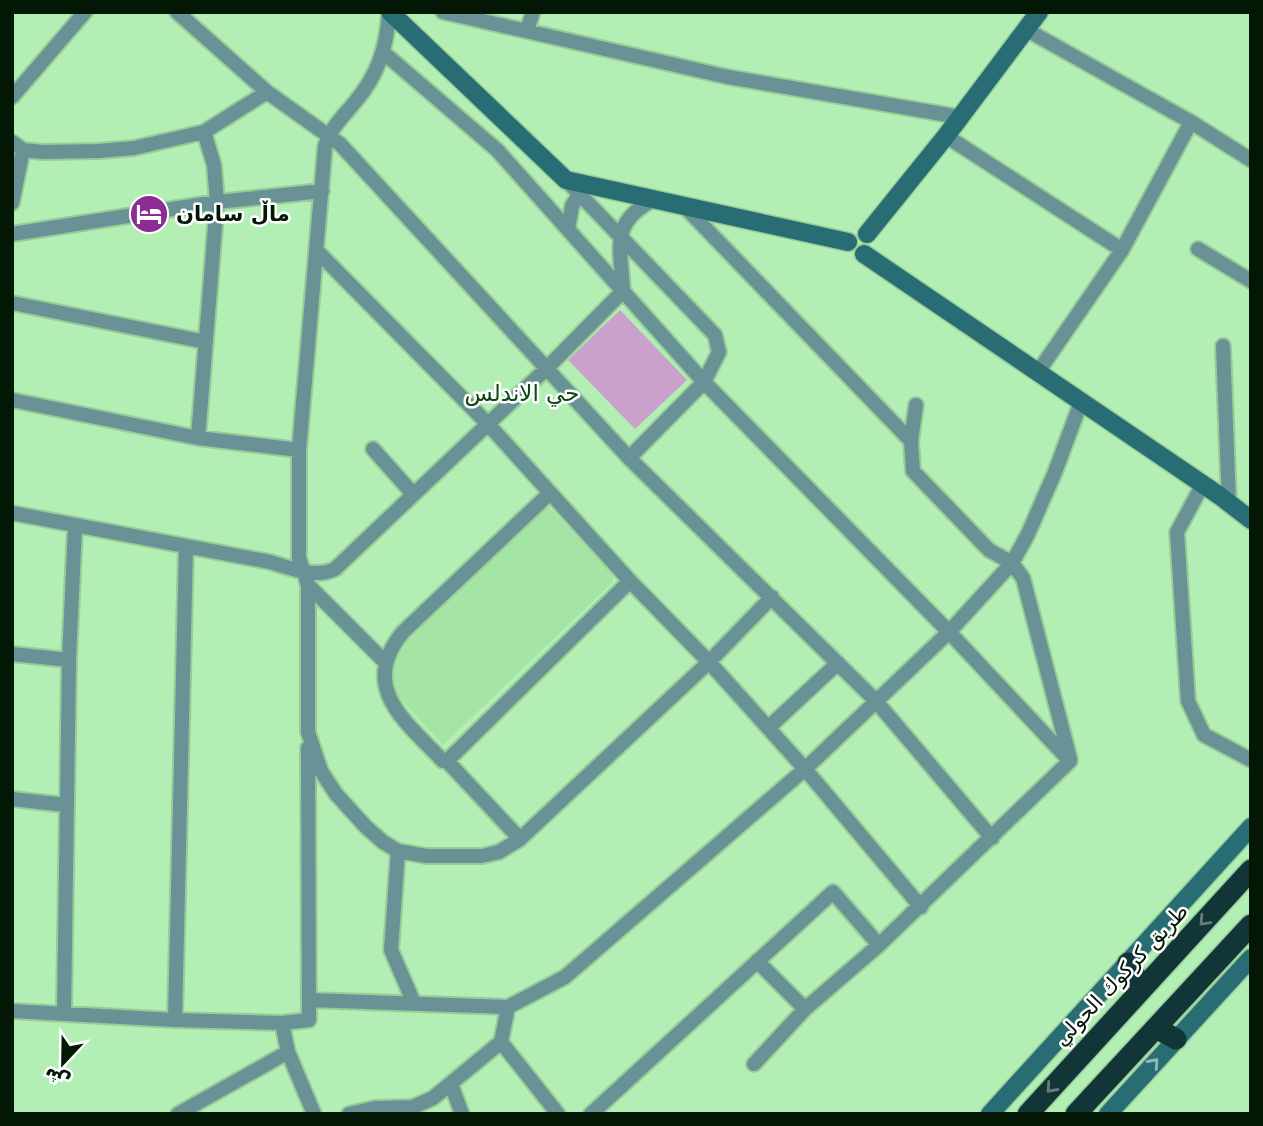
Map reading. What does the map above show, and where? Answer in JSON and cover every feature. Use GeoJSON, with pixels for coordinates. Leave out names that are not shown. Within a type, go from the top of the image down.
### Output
{"type":"FeatureCollection","features":[{"type":"Feature","properties":{"kind":"highway","name":"طريق كركوك الحولي"},"geometry":{"type":"LineString","coordinates":[[1028,1114],[1251,870]]}},
{"type":"Feature","properties":{"kind":"highway"},"geometry":{"type":"LineString","coordinates":[[1076,1114],[1251,925]]}},
{"type":"Feature","properties":{"kind":"highway"},"geometry":{"type":"LineString","coordinates":[[1128,963],[1142,987]]}},
{"type":"Feature","properties":{"kind":"highway"},"geometry":{"type":"LineString","coordinates":[[1156,1028],[1176,1039]]}},
{"type":"Feature","properties":{"kind":"main road"},"geometry":{"type":"LineString","coordinates":[[867,234],[946,136],[1039,12]]}},
{"type":"Feature","properties":{"kind":"main road"},"geometry":{"type":"LineString","coordinates":[[394,14],[566,180],[848,242]]}},
{"type":"Feature","properties":{"kind":"main road"},"geometry":{"type":"LineString","coordinates":[[848,242],[855,233],[867,234]]}},
{"type":"Feature","properties":{"kind":"main road"},"geometry":{"type":"LineString","coordinates":[[848,242],[851,251],[857,255],[864,254],[872,243],[867,234]]}},
{"type":"Feature","properties":{"kind":"main road"},"geometry":{"type":"LineString","coordinates":[[864,254],[1203,484],[1251,520]]}},
{"type":"Feature","properties":{"kind":"main road"},"geometry":{"type":"LineString","coordinates":[[990,1114],[1251,827]]}},
{"type":"Feature","properties":{"kind":"main road"},"geometry":{"type":"LineString","coordinates":[[1108,1114],[1251,958]]}},
{"type":"Feature","properties":{"kind":"street"},"geometry":{"type":"LineString","coordinates":[[12,97],[85,12]]}},
{"type":"Feature","properties":{"kind":"street"},"geometry":{"type":"LineString","coordinates":[[177,12],[267,92],[340,144],[629,458],[876,701],[992,838]]}},
{"type":"Feature","properties":{"kind":"street"},"geometry":{"type":"LineString","coordinates":[[443,12],[728,77],[960,117]]}},
{"type":"Feature","properties":{"kind":"street"},"geometry":{"type":"LineString","coordinates":[[527,30],[533,12]]}},
{"type":"Feature","properties":{"kind":"street"},"geometry":{"type":"LineString","coordinates":[[12,1011],[175,1020],[282,1023],[309,1020],[308,732],[305,578],[298,545],[299,450],[324,147],[328,135],[373,78],[384,52],[394,14]]}},
{"type":"Feature","properties":{"kind":"street"},"geometry":{"type":"LineString","coordinates":[[1027,30],[1191,122],[1251,160]]}},
{"type":"Feature","properties":{"kind":"street"},"geometry":{"type":"LineString","coordinates":[[384,52],[498,150],[704,382],[1070,761]]}},
{"type":"Feature","properties":{"kind":"street"},"geometry":{"type":"LineString","coordinates":[[13,198],[18,146],[99,151],[134,148],[204,132],[267,92]]}},
{"type":"Feature","properties":{"kind":"street"},"geometry":{"type":"LineString","coordinates":[[1038,372],[1122,250],[1191,122]]}},
{"type":"Feature","properties":{"kind":"street"},"geometry":{"type":"LineString","coordinates":[[198,439],[217,202],[214,165],[204,132]]}},
{"type":"Feature","properties":{"kind":"street"},"geometry":{"type":"LineString","coordinates":[[946,136],[1122,250]]}},
{"type":"Feature","properties":{"kind":"street"},"geometry":{"type":"LineString","coordinates":[[566,180],[620,237],[648,262],[715,335],[719,352],[704,382],[629,458]]}},
{"type":"Feature","properties":{"kind":"street"},"geometry":{"type":"LineString","coordinates":[[12,234],[217,202],[322,191]]}},
{"type":"Feature","properties":{"kind":"street"},"geometry":{"type":"LineString","coordinates":[[568,229],[572,206],[579,194]]}},
{"type":"Feature","properties":{"kind":"street"},"geometry":{"type":"LineString","coordinates":[[305,578],[335,569],[547,368],[623,291],[620,237],[622,227],[630,215],[655,199]]}},
{"type":"Feature","properties":{"kind":"street"},"geometry":{"type":"LineString","coordinates":[[684,206],[911,441]]}},
{"type":"Feature","properties":{"kind":"street"},"geometry":{"type":"LineString","coordinates":[[1198,249],[1251,281]]}},
{"type":"Feature","properties":{"kind":"street"},"geometry":{"type":"LineString","coordinates":[[317,251],[487,423],[630,581],[709,662],[805,769],[921,906]]}},
{"type":"Feature","properties":{"kind":"street"},"geometry":{"type":"LineString","coordinates":[[12,303],[206,342]]}},
{"type":"Feature","properties":{"kind":"street"},"geometry":{"type":"LineString","coordinates":[[1223,346],[1229,503]]}},
{"type":"Feature","properties":{"kind":"street"},"geometry":{"type":"LineString","coordinates":[[12,400],[198,439],[299,450]]}},
{"type":"Feature","properties":{"kind":"street"},"geometry":{"type":"LineString","coordinates":[[309,1000],[508,1007],[565,977],[805,769],[948,632],[1012,563],[1055,472],[1082,402]]}},
{"type":"Feature","properties":{"kind":"street"},"geometry":{"type":"LineString","coordinates":[[916,405],[911,441],[913,471],[989,550],[1012,563],[1023,578],[1070,761]]}},
{"type":"Feature","properties":{"kind":"street"},"geometry":{"type":"LineString","coordinates":[[373,449],[413,494]]}},
{"type":"Feature","properties":{"kind":"street"},"geometry":{"type":"LineString","coordinates":[[1203,484],[1177,532],[1188,701],[1204,735],[1251,760]]}},
{"type":"Feature","properties":{"kind":"street"},"geometry":{"type":"LineString","coordinates":[[520,839],[391,704],[386,691],[386,663],[392,646],[403,632],[550,493]]}},
{"type":"Feature","properties":{"kind":"street"},"geometry":{"type":"LineString","coordinates":[[12,513],[270,562],[305,578],[386,663]]}},
{"type":"Feature","properties":{"kind":"street"},"geometry":{"type":"LineString","coordinates":[[64,1013],[69,660],[75,526]]}},
{"type":"Feature","properties":{"kind":"street"},"geometry":{"type":"LineString","coordinates":[[175,1020],[186,548]]}},
{"type":"Feature","properties":{"kind":"street"},"geometry":{"type":"LineString","coordinates":[[447,761],[630,581]]}},
{"type":"Feature","properties":{"kind":"street"},"geometry":{"type":"LineString","coordinates":[[308,732],[321,771],[336,794],[374,835],[398,851],[426,856],[482,856],[499,852],[520,839],[709,662],[772,597]]}},
{"type":"Feature","properties":{"kind":"street"},"geometry":{"type":"LineString","coordinates":[[12,654],[69,660]]}},
{"type":"Feature","properties":{"kind":"street"},"geometry":{"type":"LineString","coordinates":[[768,728],[838,663]]}},
{"type":"Feature","properties":{"kind":"street"},"geometry":{"type":"LineString","coordinates":[[754,1064],[805,1009],[921,906],[1070,761]]}},
{"type":"Feature","properties":{"kind":"street"},"geometry":{"type":"LineString","coordinates":[[12,799],[66,805]]}},
{"type":"Feature","properties":{"kind":"street"},"geometry":{"type":"LineString","coordinates":[[398,851],[391,950],[414,1003]]}},
{"type":"Feature","properties":{"kind":"street"},"geometry":{"type":"LineString","coordinates":[[591,1114],[832,892],[879,945]]}},
{"type":"Feature","properties":{"kind":"street"},"geometry":{"type":"LineString","coordinates":[[758,961],[805,1009]]}},
{"type":"Feature","properties":{"kind":"street"},"geometry":{"type":"LineString","coordinates":[[349,1114],[367,1109],[420,1105],[451,1084],[501,1042],[508,1007]]}},
{"type":"Feature","properties":{"kind":"street"},"geometry":{"type":"LineString","coordinates":[[282,1023],[288,1052],[314,1114]]}},
{"type":"Feature","properties":{"kind":"street"},"geometry":{"type":"LineString","coordinates":[[501,1042],[558,1114]]}},
{"type":"Feature","properties":{"kind":"street"},"geometry":{"type":"LineString","coordinates":[[178,1114],[288,1052]]}},
{"type":"Feature","properties":{"kind":"street"},"geometry":{"type":"LineString","coordinates":[[451,1084],[462,1114]]}},
{"type":"Feature","properties":{"kind":"shaded area"},"geometry":{"type":"Polygon","coordinates":[[[620,310],[687,380],[635,429],[568,360],[620,310]]]}},
{"type":"Feature","properties":{"kind":"shaded area"},"geometry":{"type":"Polygon","coordinates":[[[548,506],[613,574],[613,582],[443,745],[399,697],[392,674],[397,658],[413,633],[548,506]]]}},
{"type":"Feature","properties":{"kind":"place","name":"ماڵ سامان"},"geometry":{"type":"Point","coordinates":[149,214]}},
{"type":"Feature","properties":{"kind":"district","name":"حي الاندلس"},"geometry":{"type":"Point","coordinates":[522,393]}}]}
